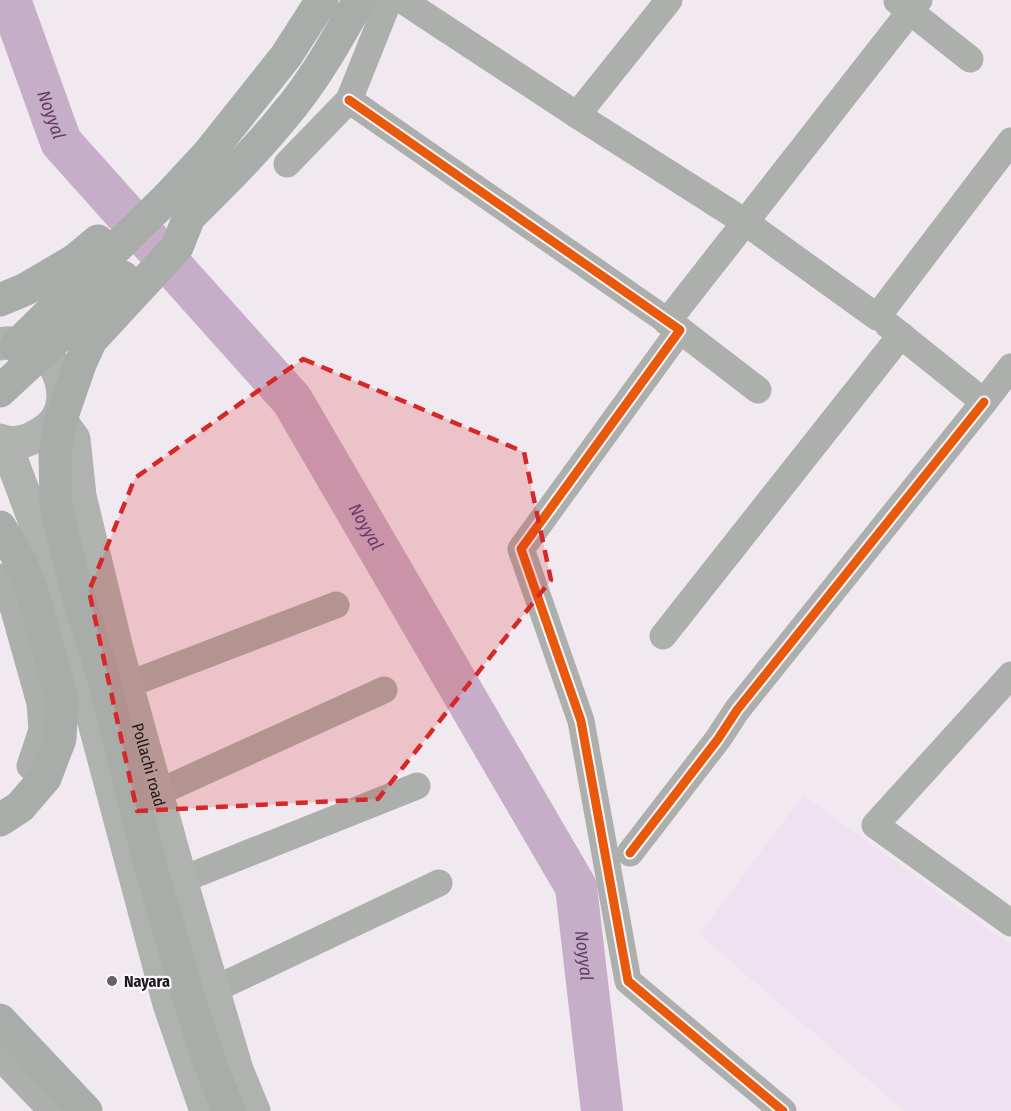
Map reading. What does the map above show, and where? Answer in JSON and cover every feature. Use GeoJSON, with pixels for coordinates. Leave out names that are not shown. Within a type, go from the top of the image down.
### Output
{"type":"FeatureCollection","features":[{"type":"Feature","properties":{"kind":"highway"},"geometry":{"type":"LineString","coordinates":[[0,392],[179,207],[208,154],[286,56],[322,0]]}},
{"type":"Feature","properties":{"kind":"highway"},"geometry":{"type":"LineString","coordinates":[[2,346],[179,207],[244,162],[285,115],[330,51],[359,0]]}},
{"type":"Feature","properties":{"kind":"highway"},"geometry":{"type":"LineString","coordinates":[[0,300],[26,290],[75,260],[143,202],[179,207]]}},
{"type":"Feature","properties":{"kind":"highway"},"geometry":{"type":"LineString","coordinates":[[179,207],[177,247],[92,340],[80,364],[62,418],[55,453],[56,506],[75,585],[105,682],[148,857],[209,1061],[229,1111]]}},
{"type":"Feature","properties":{"kind":"highway"},"geometry":{"type":"LineString","coordinates":[[0,527],[19,559],[32,591],[62,698],[60,739],[45,778],[10,814]]}},
{"type":"Feature","properties":{"kind":"highway"},"geometry":{"type":"LineString","coordinates":[[0,1020],[86,1111]]}},
{"type":"Feature","properties":{"kind":"main road"},"geometry":{"type":"LineString","coordinates":[[2,346],[98,257],[208,144],[283,41],[304,0]]}},
{"type":"Feature","properties":{"kind":"main road"},"geometry":{"type":"LineString","coordinates":[[2,346],[32,347],[50,358],[60,376],[64,397],[58,417],[44,432],[26,441],[2,441],[46,552],[64,610],[169,1004],[206,1111]]}},
{"type":"Feature","properties":{"kind":"main road","name":"Pollachi road"},"geometry":{"type":"LineString","coordinates":[[58,417],[74,439],[80,496],[127,685],[213,990],[237,1070],[254,1111]]}},
{"type":"Feature","properties":{"kind":"street"},"geometry":{"type":"LineString","coordinates":[[287,164],[350,99],[389,0]]}},
{"type":"Feature","properties":{"kind":"street"},"geometry":{"type":"LineString","coordinates":[[402,0],[745,222],[901,335],[984,402]]}},
{"type":"Feature","properties":{"kind":"street"},"geometry":{"type":"LineString","coordinates":[[577,115],[669,0]]}},
{"type":"Feature","properties":{"kind":"street"},"geometry":{"type":"LineString","coordinates":[[783,1111],[628,981],[581,721],[521,549],[745,222],[908,4],[970,59]]}},
{"type":"Feature","properties":{"kind":"street"},"geometry":{"type":"LineString","coordinates":[[350,99],[674,326],[758,390]]}},
{"type":"Feature","properties":{"kind":"street"},"geometry":{"type":"LineString","coordinates":[[877,317],[1011,141]]}},
{"type":"Feature","properties":{"kind":"street"},"geometry":{"type":"LineString","coordinates":[[663,636],[901,335]]}},
{"type":"Feature","properties":{"kind":"street"},"geometry":{"type":"LineString","coordinates":[[630,853],[718,739],[736,710],[1011,367]]}},
{"type":"Feature","properties":{"kind":"street"},"geometry":{"type":"LineString","coordinates":[[0,577],[13,607],[40,703],[42,730],[30,766]]}},
{"type":"Feature","properties":{"kind":"street"},"geometry":{"type":"LineString","coordinates":[[127,685],[336,605]]}},
{"type":"Feature","properties":{"kind":"street"},"geometry":{"type":"LineString","coordinates":[[1010,920],[875,825],[1011,675]]}},
{"type":"Feature","properties":{"kind":"street"},"geometry":{"type":"LineString","coordinates":[[157,793],[384,690]]}},
{"type":"Feature","properties":{"kind":"street"},"geometry":{"type":"LineString","coordinates":[[181,880],[417,786]]}},
{"type":"Feature","properties":{"kind":"street"},"geometry":{"type":"LineString","coordinates":[[213,990],[439,883]]}},
{"type":"Feature","properties":{"kind":"street"},"geometry":{"type":"LineString","coordinates":[[0,1057],[52,1111]]}},
{"type":"Feature","properties":{"kind":"highlighted area"},"geometry":{"type":"Polygon","coordinates":[[[303,359],[524,452],[551,580],[378,799],[137,811],[89,591],[135,478],[303,359]]]}},
{"type":"Feature","properties":{"kind":"shaded area"},"geometry":{"type":"Polygon","coordinates":[[[803,795],[1011,945],[1011,1111],[904,1111],[699,934],[803,795]]]}},
{"type":"Feature","properties":{"kind":"waterway","name":"Noyyal"},"geometry":{"type":"LineString","coordinates":[[10,0],[61,142],[292,400],[576,887],[602,1111]]}},
{"type":"Feature","properties":{"kind":"cycle path"},"geometry":{"type":"LineString","coordinates":[[349,100],[680,330],[521,549],[581,721],[628,981],[783,1111]]}},
{"type":"Feature","properties":{"kind":"cycle path"},"geometry":{"type":"LineString","coordinates":[[630,853],[718,739],[737,710],[984,402]]}},
{"type":"Feature","properties":{"kind":"place","name":"Nayara"},"geometry":{"type":"Point","coordinates":[112,981]}}]}
